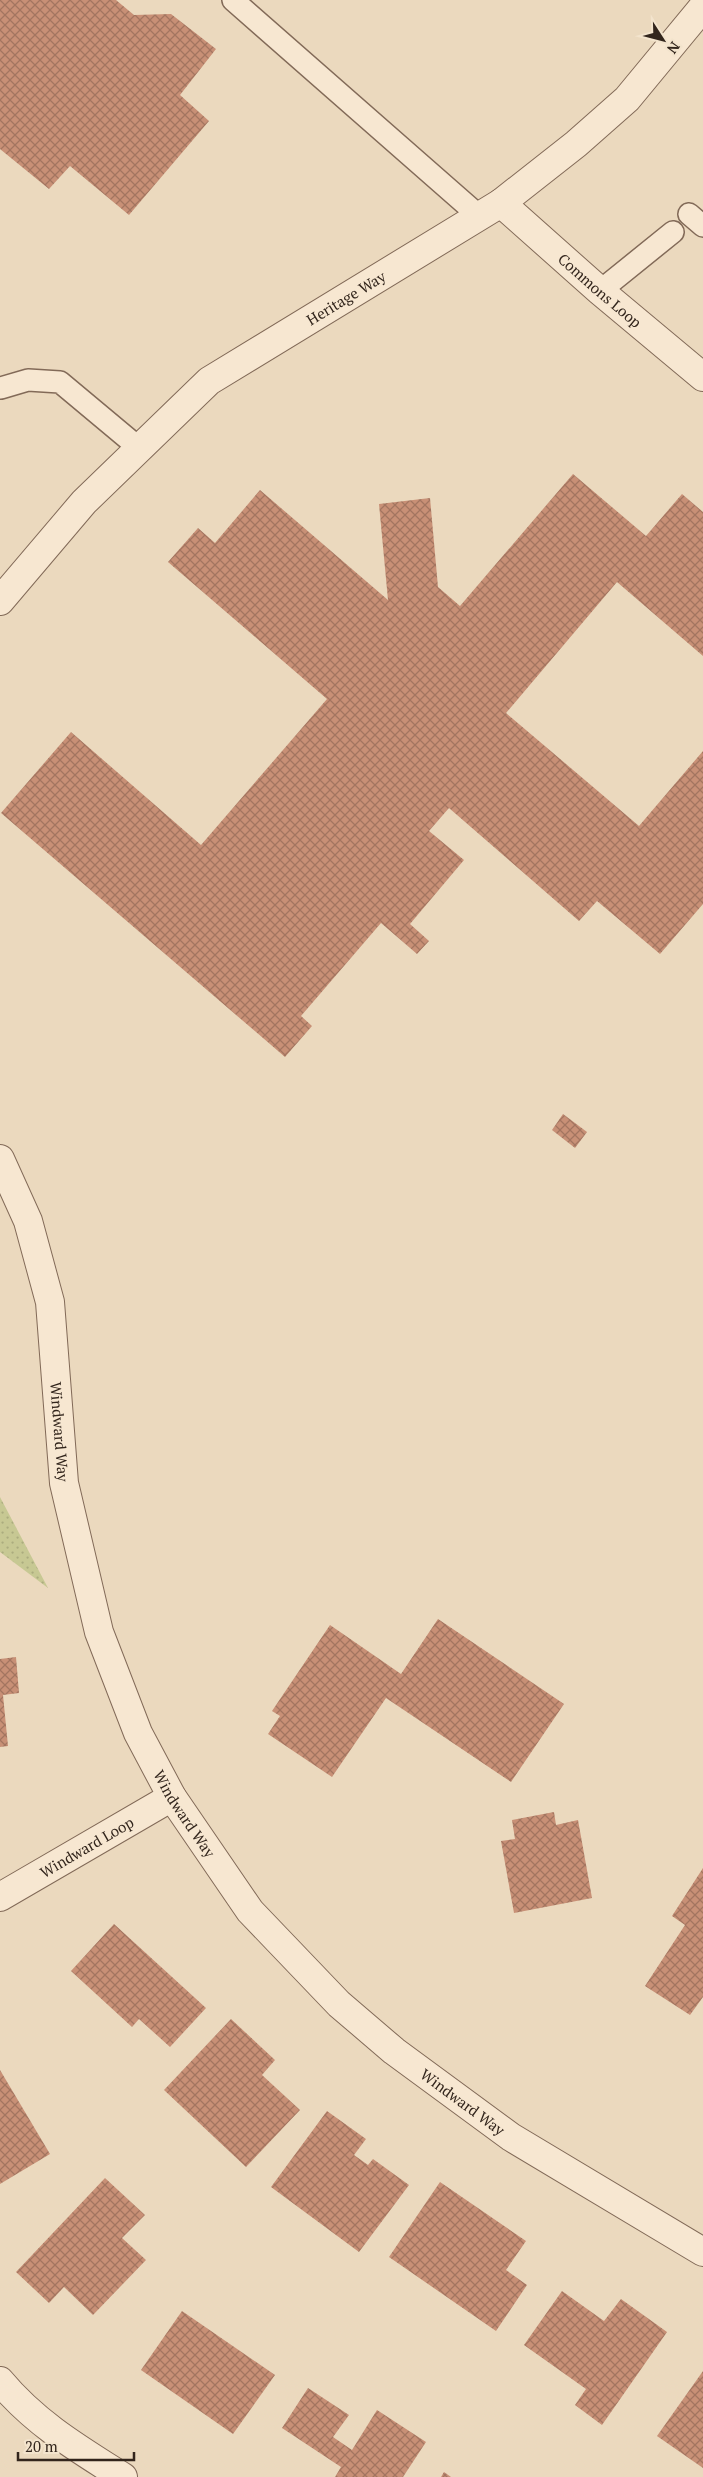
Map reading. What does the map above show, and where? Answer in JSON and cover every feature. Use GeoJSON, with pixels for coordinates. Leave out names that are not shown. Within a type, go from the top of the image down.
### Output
{"type":"FeatureCollection","features":[{"type":"Feature","properties":{"kind":"street","name":"Heritage Way"},"geometry":{"type":"LineString","coordinates":[[0,601],[84,502],[209,380],[490,209],[576,144],[627,99],[703,7]]}},
{"type":"Feature","properties":{"kind":"street","name":"Commons Loop"},"geometry":{"type":"LineString","coordinates":[[490,209],[600,291],[703,377]]}},
{"type":"Feature","properties":{"kind":"street","name":"Windward Way"},"geometry":{"type":"LineString","coordinates":[[0,1159],[28,1222],[50,1302],[64,1483],[99,1632],[138,1734],[172,1797],[250,1911],[339,2004],[394,2051],[511,2137],[703,2252]]}},
{"type":"Feature","properties":{"kind":"street","name":"Windward Loop"},"geometry":{"type":"LineString","coordinates":[[0,1897],[172,1797]]}},
{"type":"Feature","properties":{"kind":"street"},"geometry":{"type":"LineString","coordinates":[[0,2381],[17,2401],[58,2437],[123,2477]]}},
{"type":"Feature","properties":{"kind":"lane"},"geometry":{"type":"LineString","coordinates":[[233,0],[490,209]]}},
{"type":"Feature","properties":{"kind":"lane"},"geometry":{"type":"LineString","coordinates":[[600,291],[673,232]]}},
{"type":"Feature","properties":{"kind":"lane"},"geometry":{"type":"LineString","coordinates":[[0,388],[28,380],[60,382],[139,448]]}},
{"type":"Feature","properties":{"kind":"green space"},"geometry":{"type":"Polygon","coordinates":[[[0,1497],[48,1588],[0,1552],[0,1497]]]}},
{"type":"Feature","properties":{"kind":"building"},"geometry":{"type":"Polygon","coordinates":[[[0,0],[116,0],[134,15],[171,14],[216,49],[180,95],[209,121],[129,215],[70,166],[49,189],[0,149],[0,0]]]}},
{"type":"Feature","properties":{"kind":"building"},"geometry":{"type":"Polygon","coordinates":[[[573,474],[646,536],[682,494],[703,512],[703,656],[617,582],[506,713],[639,826],[703,751],[703,904],[660,954],[597,901],[579,921],[449,808],[429,831],[464,860],[410,924],[429,941],[417,954],[381,923],[301,1016],[312,1026],[285,1057],[1,813],[71,732],[201,845],[327,699],[168,562],[198,528],[215,543],[260,490],[388,600],[379,504],[430,498],[438,587],[460,606],[573,474]]]}},
{"type":"Feature","properties":{"kind":"building"},"geometry":{"type":"Polygon","coordinates":[[[563,1114],[587,1132],[575,1148],[552,1130],[563,1114]]]}},
{"type":"Feature","properties":{"kind":"building"},"geometry":{"type":"Polygon","coordinates":[[[438,1619],[564,1704],[511,1782],[386,1698],[332,1777],[268,1734],[280,1716],[272,1711],[330,1625],[401,1674],[438,1619]]]}},
{"type":"Feature","properties":{"kind":"building"},"geometry":{"type":"Polygon","coordinates":[[[16,1657],[19,1693],[3,1695],[8,1746],[0,1747],[0,1659],[16,1657]]]}},
{"type":"Feature","properties":{"kind":"building"},"geometry":{"type":"Polygon","coordinates":[[[554,1812],[556,1825],[578,1820],[592,1898],[514,1913],[501,1841],[515,1839],[512,1820],[554,1812]]]}},
{"type":"Feature","properties":{"kind":"building"},"geometry":{"type":"Polygon","coordinates":[[[703,1868],[703,1997],[690,2015],[645,1986],[685,1925],[672,1916],[703,1868]]]}},
{"type":"Feature","properties":{"kind":"building"},"geometry":{"type":"Polygon","coordinates":[[[114,1924],[206,2008],[170,2047],[139,2019],[132,2027],[71,1971],[114,1924]]]}},
{"type":"Feature","properties":{"kind":"building"},"geometry":{"type":"Polygon","coordinates":[[[231,2019],[275,2060],[262,2075],[300,2110],[246,2167],[164,2090],[231,2019]]]}},
{"type":"Feature","properties":{"kind":"building"},"geometry":{"type":"Polygon","coordinates":[[[0,2070],[50,2154],[0,2184],[0,2070]]]}},
{"type":"Feature","properties":{"kind":"building"},"geometry":{"type":"Polygon","coordinates":[[[327,2111],[366,2139],[354,2155],[368,2165],[373,2159],[409,2185],[359,2252],[271,2187],[327,2111]]]}},
{"type":"Feature","properties":{"kind":"building"},"geometry":{"type":"Polygon","coordinates":[[[105,2178],[145,2215],[122,2238],[146,2260],[93,2315],[64,2287],[49,2303],[16,2272],[105,2178]]]}},
{"type":"Feature","properties":{"kind":"building"},"geometry":{"type":"Polygon","coordinates":[[[440,2182],[526,2241],[506,2270],[527,2285],[496,2331],[389,2257],[440,2182]]]}},
{"type":"Feature","properties":{"kind":"building"},"geometry":{"type":"Polygon","coordinates":[[[562,2291],[604,2321],[621,2299],[667,2332],[602,2425],[575,2405],[586,2389],[524,2345],[562,2291]]]}},
{"type":"Feature","properties":{"kind":"building"},"geometry":{"type":"Polygon","coordinates":[[[182,2311],[275,2375],[233,2434],[141,2370],[182,2311]]]}},
{"type":"Feature","properties":{"kind":"building"},"geometry":{"type":"Polygon","coordinates":[[[703,2371],[703,2468],[657,2436],[703,2371]]]}},
{"type":"Feature","properties":{"kind":"building"},"geometry":{"type":"Polygon","coordinates":[[[308,2388],[349,2415],[333,2437],[352,2450],[377,2410],[426,2442],[403,2477],[335,2477],[341,2467],[282,2428],[308,2388]]]}},
{"type":"Feature","properties":{"kind":"building"},"geometry":{"type":"Polygon","coordinates":[[[444,2472],[451,2477],[441,2477],[444,2472]]]}}]}
